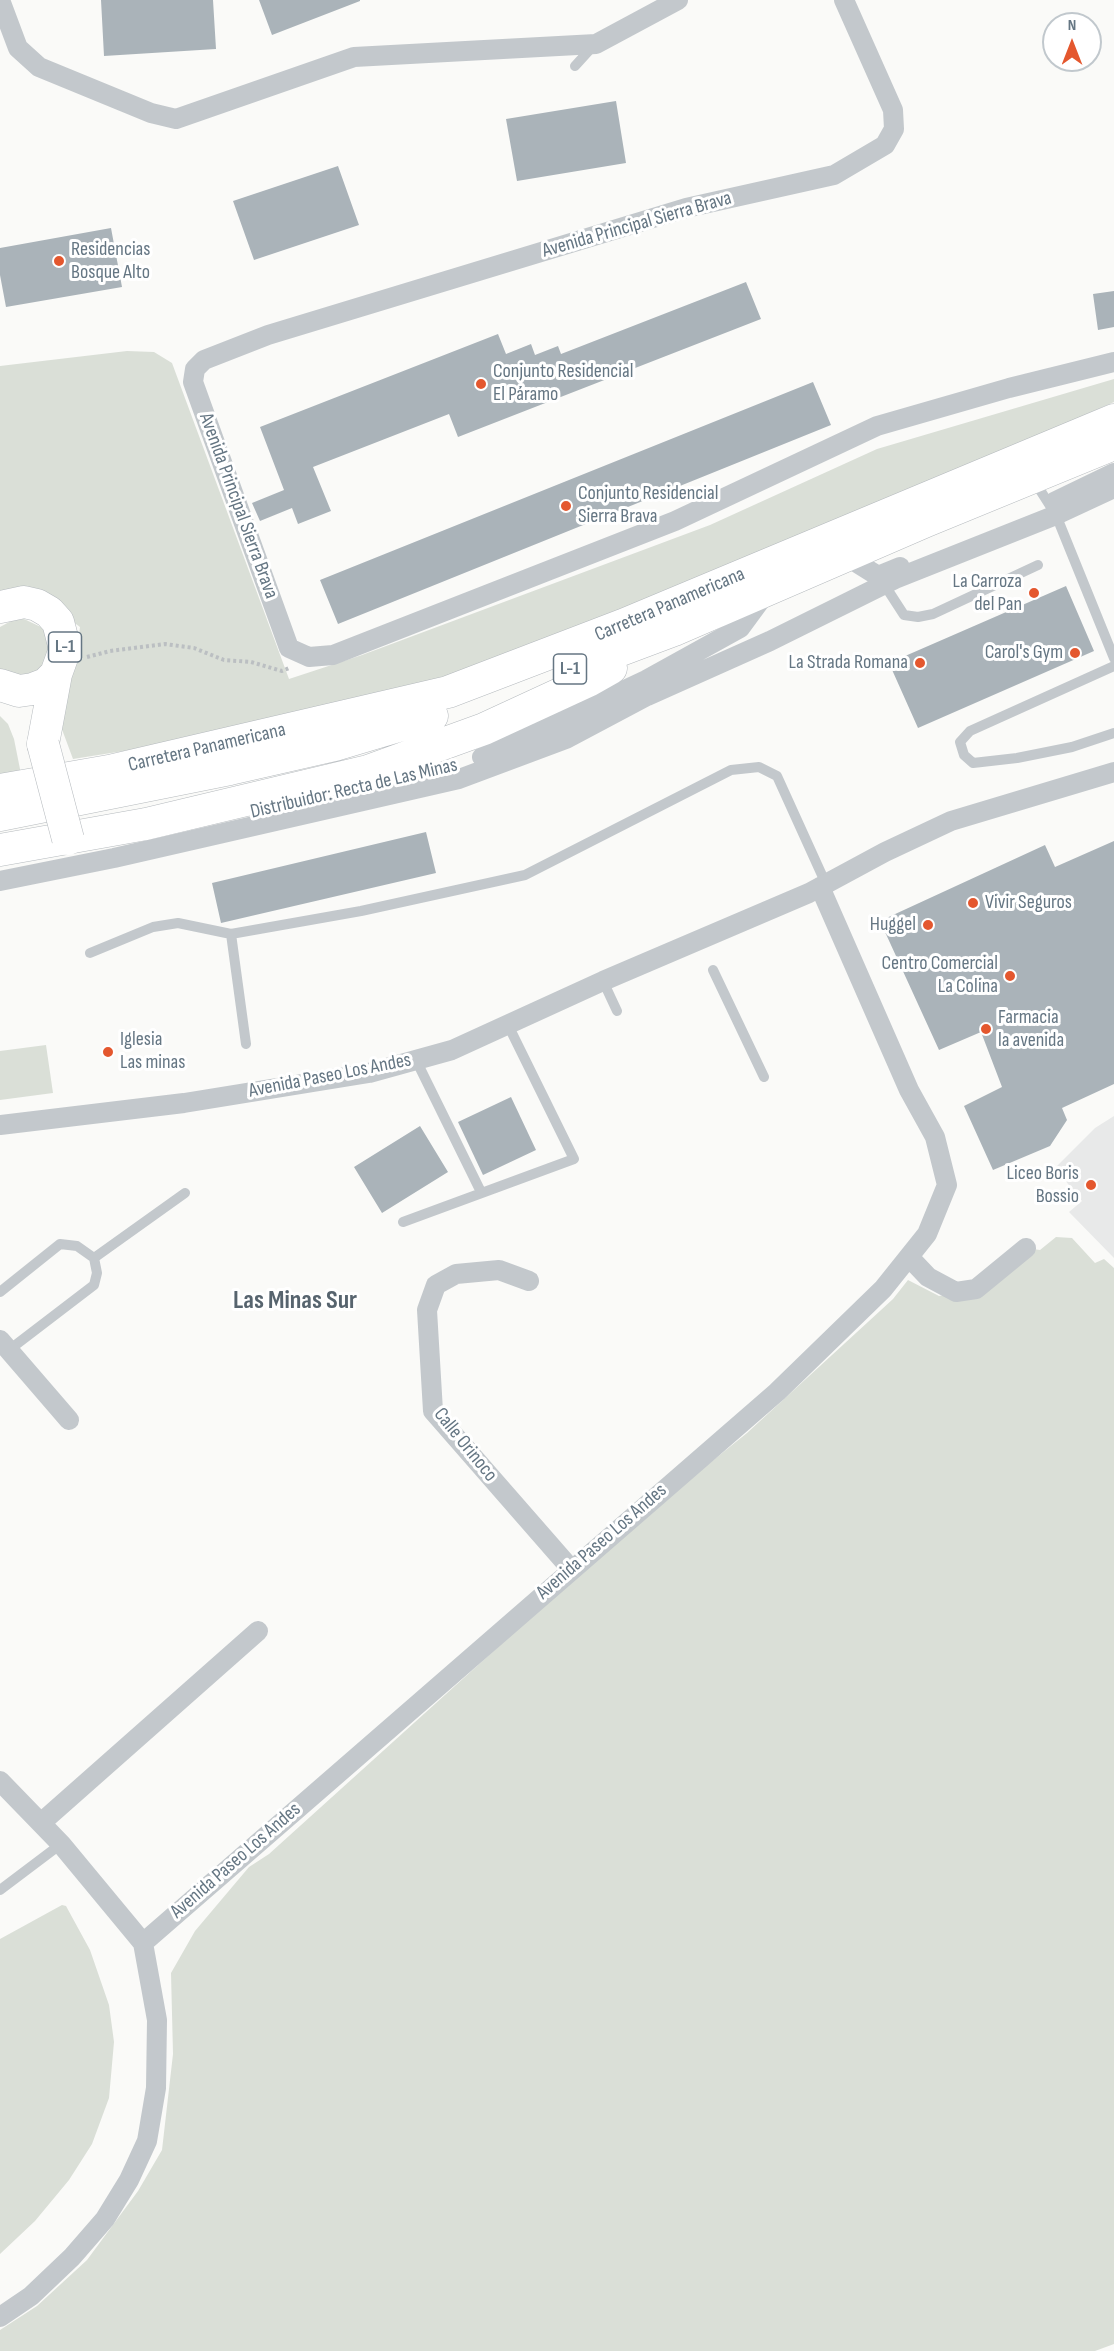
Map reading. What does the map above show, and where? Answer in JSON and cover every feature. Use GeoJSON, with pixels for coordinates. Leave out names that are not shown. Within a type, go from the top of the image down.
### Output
{"type":"FeatureCollection","features":[{"type":"Feature","properties":{"kind":"main road","name":"Carretera Panamericana"},"geometry":{"type":"LineString","coordinates":[[0,790],[108,771],[448,692],[623,625],[1114,420]]}},
{"type":"Feature","properties":{"kind":"main road","name":"Carretera Panamericana"},"geometry":{"type":"LineString","coordinates":[[0,814],[230,769],[335,745],[519,687],[674,630],[770,587],[1114,444]]}},
{"type":"Feature","properties":{"kind":"main road","name":"L-1"},"geometry":{"type":"LineString","coordinates":[[0,607],[24,602],[37,605],[49,612],[58,622],[64,635],[65,649],[43,744]]}},
{"type":"Feature","properties":{"kind":"main road","name":"L-1"},"geometry":{"type":"LineString","coordinates":[[0,850],[146,824],[368,771],[484,729],[588,681],[674,630]]}},
{"type":"Feature","properties":{"kind":"main road","name":"L-1"},"geometry":{"type":"LineString","coordinates":[[2,687],[19,691],[33,690],[46,684],[59,668]]}},
{"type":"Feature","properties":{"kind":"main road","name":"L-1"},"geometry":{"type":"LineString","coordinates":[[2,687],[43,744],[68,839]]}},
{"type":"Feature","properties":{"kind":"street"},"geometry":{"type":"LineString","coordinates":[[0,0],[18,48],[39,67],[151,113],[176,119],[354,57],[596,44],[678,0]]}},
{"type":"Feature","properties":{"kind":"street","name":"Avenida Principal Sierra Brava"},"geometry":{"type":"LineString","coordinates":[[309,657],[289,648],[194,382],[195,369],[204,360],[268,335],[686,208],[834,175],[885,145],[894,129],[894,110],[844,0]]}},
{"type":"Feature","properties":{"kind":"street"},"geometry":{"type":"LineString","coordinates":[[309,657],[333,655],[675,521],[877,426],[1009,388],[1114,362]]}},
{"type":"Feature","properties":{"kind":"street"},"geometry":{"type":"LineString","coordinates":[[0,880],[124,855],[459,779],[566,739],[647,696],[770,641],[895,579],[1053,510],[1114,473]]}},
{"type":"Feature","properties":{"kind":"street"},"geometry":{"type":"LineString","coordinates":[[846,556],[878,576],[969,540],[1114,488]]}},
{"type":"Feature","properties":{"kind":"street","name":"Distribuidor: Recta de Las Minas"},"geometry":{"type":"LineString","coordinates":[[0,868],[432,775],[494,752],[646,680],[740,627],[770,587]]}},
{"type":"Feature","properties":{"kind":"street"},"geometry":{"type":"LineString","coordinates":[[818,888],[885,852],[951,821],[1114,772]]}},
{"type":"Feature","properties":{"kind":"street","name":"Avenida Paseo Los Andes"},"geometry":{"type":"LineString","coordinates":[[0,1125],[184,1103],[369,1073],[452,1050],[603,981],[818,888],[909,1090],[935,1137],[947,1185],[927,1233],[883,1289],[777,1392],[143,1943]]}},
{"type":"Feature","properties":{"kind":"street"},"geometry":{"type":"LineString","coordinates":[[909,1257],[928,1277],[956,1292],[976,1289],[1026,1248]]}},
{"type":"Feature","properties":{"kind":"street","name":"Calle Orinoco"},"geometry":{"type":"LineString","coordinates":[[528,1281],[499,1270],[456,1274],[436,1285],[427,1310],[433,1411],[571,1569]]}},
{"type":"Feature","properties":{"kind":"street"},"geometry":{"type":"LineString","coordinates":[[4,1345],[69,1420]]}},
{"type":"Feature","properties":{"kind":"street"},"geometry":{"type":"LineString","coordinates":[[42,1822],[258,1631]]}},
{"type":"Feature","properties":{"kind":"street"},"geometry":{"type":"LineString","coordinates":[[0,1781],[42,1822],[143,1943],[157,2020],[156,2088],[147,2141],[129,2180],[105,2219],[72,2257],[31,2296],[0,2317]]}},
{"type":"Feature","properties":{"kind":"lane"},"geometry":{"type":"LineString","coordinates":[[575,66],[596,44]]}},
{"type":"Feature","properties":{"kind":"lane"},"geometry":{"type":"LineString","coordinates":[[1033,478],[1053,510],[1114,658]]}},
{"type":"Feature","properties":{"kind":"lane"},"geometry":{"type":"LineString","coordinates":[[878,576],[904,615],[918,617],[933,614],[1038,565]]}},
{"type":"Feature","properties":{"kind":"lane"},"geometry":{"type":"LineString","coordinates":[[1114,666],[970,731],[960,742],[964,755],[973,763],[1017,758],[1072,747],[1114,733]]}},
{"type":"Feature","properties":{"kind":"lane"},"geometry":{"type":"LineString","coordinates":[[90,953],[153,927],[178,923],[231,934],[361,911],[525,875],[731,770],[759,767],[777,776],[818,888]]}},
{"type":"Feature","properties":{"kind":"lane"},"geometry":{"type":"LineString","coordinates":[[231,934],[246,1044]]}},
{"type":"Feature","properties":{"kind":"lane"},"geometry":{"type":"LineString","coordinates":[[713,970],[764,1077]]}},
{"type":"Feature","properties":{"kind":"lane"},"geometry":{"type":"LineString","coordinates":[[603,981],[617,1011]]}},
{"type":"Feature","properties":{"kind":"lane"},"geometry":{"type":"LineString","coordinates":[[403,1222],[574,1159],[508,1025]]}},
{"type":"Feature","properties":{"kind":"lane"},"geometry":{"type":"LineString","coordinates":[[416,1060],[481,1192]]}},
{"type":"Feature","properties":{"kind":"lane"},"geometry":{"type":"LineString","coordinates":[[94,1258],[185,1193]]}},
{"type":"Feature","properties":{"kind":"lane"},"geometry":{"type":"LineString","coordinates":[[0,1292],[60,1244],[77,1246],[89,1252],[94,1258],[98,1273],[94,1285],[4,1345]]}},
{"type":"Feature","properties":{"kind":"lane"},"geometry":{"type":"LineString","coordinates":[[0,1890],[61,1844]]}},
{"type":"Feature","properties":{"kind":"path"},"geometry":{"type":"LineString","coordinates":[[59,668],[110,651],[165,644],[194,648],[214,657],[251,662],[282,671],[309,657]]}},
{"type":"Feature","properties":{"kind":"shaded area"},"geometry":{"type":"Polygon","coordinates":[[[127,351],[154,352],[172,363],[289,679],[362,655],[710,525],[877,449],[1114,379],[1114,402],[830,529],[415,692],[174,743],[73,759],[57,716],[75,664],[80,627],[40,597],[0,596],[0,366],[127,351]]]}},
{"type":"Feature","properties":{"kind":"shaded area"},"geometry":{"type":"Polygon","coordinates":[[[24,619],[43,628],[49,637],[51,658],[30,680],[0,673],[0,627],[13,620],[24,619]]]}},
{"type":"Feature","properties":{"kind":"shaded area"},"geometry":{"type":"Polygon","coordinates":[[[0,716],[8,724],[14,739],[21,774],[0,778],[0,716]]]}},
{"type":"Feature","properties":{"kind":"shaded area"},"geometry":{"type":"Polygon","coordinates":[[[46,1045],[53,1093],[0,1100],[0,1051],[46,1045]]]}},
{"type":"Feature","properties":{"kind":"shaded area","name":"Liceo Boris Bossio"},"geometry":{"type":"Polygon","coordinates":[[[1114,1116],[1114,1258],[1069,1212],[1082,1201],[1055,1168],[1095,1128],[1114,1116]]]}},
{"type":"Feature","properties":{"kind":"shaded area"},"geometry":{"type":"Polygon","coordinates":[[[1056,1237],[1072,1238],[1095,1263],[1104,1259],[1114,1268],[1114,2344],[1095,2351],[0,2351],[0,2330],[37,2306],[87,2260],[138,2191],[162,2150],[173,2054],[171,1973],[195,1931],[249,1867],[269,1854],[560,1591],[675,1491],[747,1433],[893,1299],[908,1280],[939,1296],[976,1289],[1026,1248],[1040,1250],[1056,1237]]]}},
{"type":"Feature","properties":{"kind":"shaded area"},"geometry":{"type":"Polygon","coordinates":[[[62,1905],[66,1906],[90,1950],[109,2005],[114,2042],[109,2098],[92,2144],[69,2180],[35,2221],[0,2254],[0,1939],[62,1905]]]}},
{"type":"Feature","properties":{"kind":"building"},"geometry":{"type":"Polygon","coordinates":[[[101,0],[213,0],[216,49],[104,56],[101,0]]]}},
{"type":"Feature","properties":{"kind":"building"},"geometry":{"type":"Polygon","coordinates":[[[259,0],[360,0],[360,1],[272,35],[259,0]]]}},
{"type":"Feature","properties":{"kind":"building"},"geometry":{"type":"Polygon","coordinates":[[[616,101],[626,163],[517,181],[506,119],[616,101]]]}},
{"type":"Feature","properties":{"kind":"building"},"geometry":{"type":"Polygon","coordinates":[[[338,166],[359,225],[254,260],[233,201],[338,166]]]}},
{"type":"Feature","properties":{"kind":"building","name":"Residencias Bosque Alto"},"geometry":{"type":"Polygon","coordinates":[[[111,228],[122,287],[6,307],[0,275],[0,248],[111,228]]]}},
{"type":"Feature","properties":{"kind":"building","name":"Conjunto Residencial El Páramo"},"geometry":{"type":"Polygon","coordinates":[[[746,282],[761,319],[458,437],[449,414],[313,467],[331,511],[298,524],[292,508],[260,521],[252,503],[284,490],[260,427],[498,334],[506,354],[531,344],[535,355],[558,346],[561,354],[746,282]]]}},
{"type":"Feature","properties":{"kind":"building"},"geometry":{"type":"Polygon","coordinates":[[[1114,291],[1114,327],[1098,330],[1093,294],[1114,291]]]}},
{"type":"Feature","properties":{"kind":"building","name":"Conjunto Residencial Sierra Brava"},"geometry":{"type":"Polygon","coordinates":[[[813,382],[831,425],[338,624],[320,580],[813,382]]]}},
{"type":"Feature","properties":{"kind":"building"},"geometry":{"type":"Polygon","coordinates":[[[1066,586],[1094,651],[918,728],[889,663],[1066,586]]]}},
{"type":"Feature","properties":{"kind":"building"},"geometry":{"type":"Polygon","coordinates":[[[426,832],[436,873],[221,923],[212,883],[426,832]]]}},
{"type":"Feature","properties":{"kind":"building","name":"Centro Comercial La Colina"},"geometry":{"type":"Polygon","coordinates":[[[1114,841],[1114,1084],[1062,1108],[1067,1120],[1050,1146],[993,1170],[964,1106],[1002,1087],[981,1032],[939,1050],[880,921],[1045,845],[1055,867],[1114,841]]]}},
{"type":"Feature","properties":{"kind":"building"},"geometry":{"type":"Polygon","coordinates":[[[511,1097],[536,1150],[483,1175],[458,1122],[511,1097]]]}},
{"type":"Feature","properties":{"kind":"building"},"geometry":{"type":"Polygon","coordinates":[[[420,1126],[448,1172],[382,1213],[354,1167],[420,1126]]]}},
{"type":"Feature","properties":{"kind":"place","name":"Residencias Bosque Alto"},"geometry":{"type":"Point","coordinates":[59,261]}},
{"type":"Feature","properties":{"kind":"place","name":"Conjunto Residencial El Páramo"},"geometry":{"type":"Point","coordinates":[481,384]}},
{"type":"Feature","properties":{"kind":"place","name":"Conjunto Residencial Sierra Brava"},"geometry":{"type":"Point","coordinates":[566,506]}},
{"type":"Feature","properties":{"kind":"place","name":"La Carroza del Pan"},"geometry":{"type":"Point","coordinates":[1034,593]}},
{"type":"Feature","properties":{"kind":"place","name":"Carol's Gym"},"geometry":{"type":"Point","coordinates":[1075,653]}},
{"type":"Feature","properties":{"kind":"place","name":"La Strada Romana"},"geometry":{"type":"Point","coordinates":[920,663]}},
{"type":"Feature","properties":{"kind":"place","name":"Vivir Seguros"},"geometry":{"type":"Point","coordinates":[973,903]}},
{"type":"Feature","properties":{"kind":"place","name":"Huggel"},"geometry":{"type":"Point","coordinates":[928,925]}},
{"type":"Feature","properties":{"kind":"place","name":"Centro Comercial La Colina"},"geometry":{"type":"Point","coordinates":[1010,976]}},
{"type":"Feature","properties":{"kind":"place","name":"Farmacia la avenida"},"geometry":{"type":"Point","coordinates":[986,1029]}},
{"type":"Feature","properties":{"kind":"place","name":"Iglesia Las minas"},"geometry":{"type":"Point","coordinates":[108,1052]}},
{"type":"Feature","properties":{"kind":"place","name":"Liceo Boris Bossio"},"geometry":{"type":"Point","coordinates":[1091,1185]}},
{"type":"Feature","properties":{"kind":"district","name":"Las Minas Sur"},"geometry":{"type":"Point","coordinates":[295,1301]}}]}
